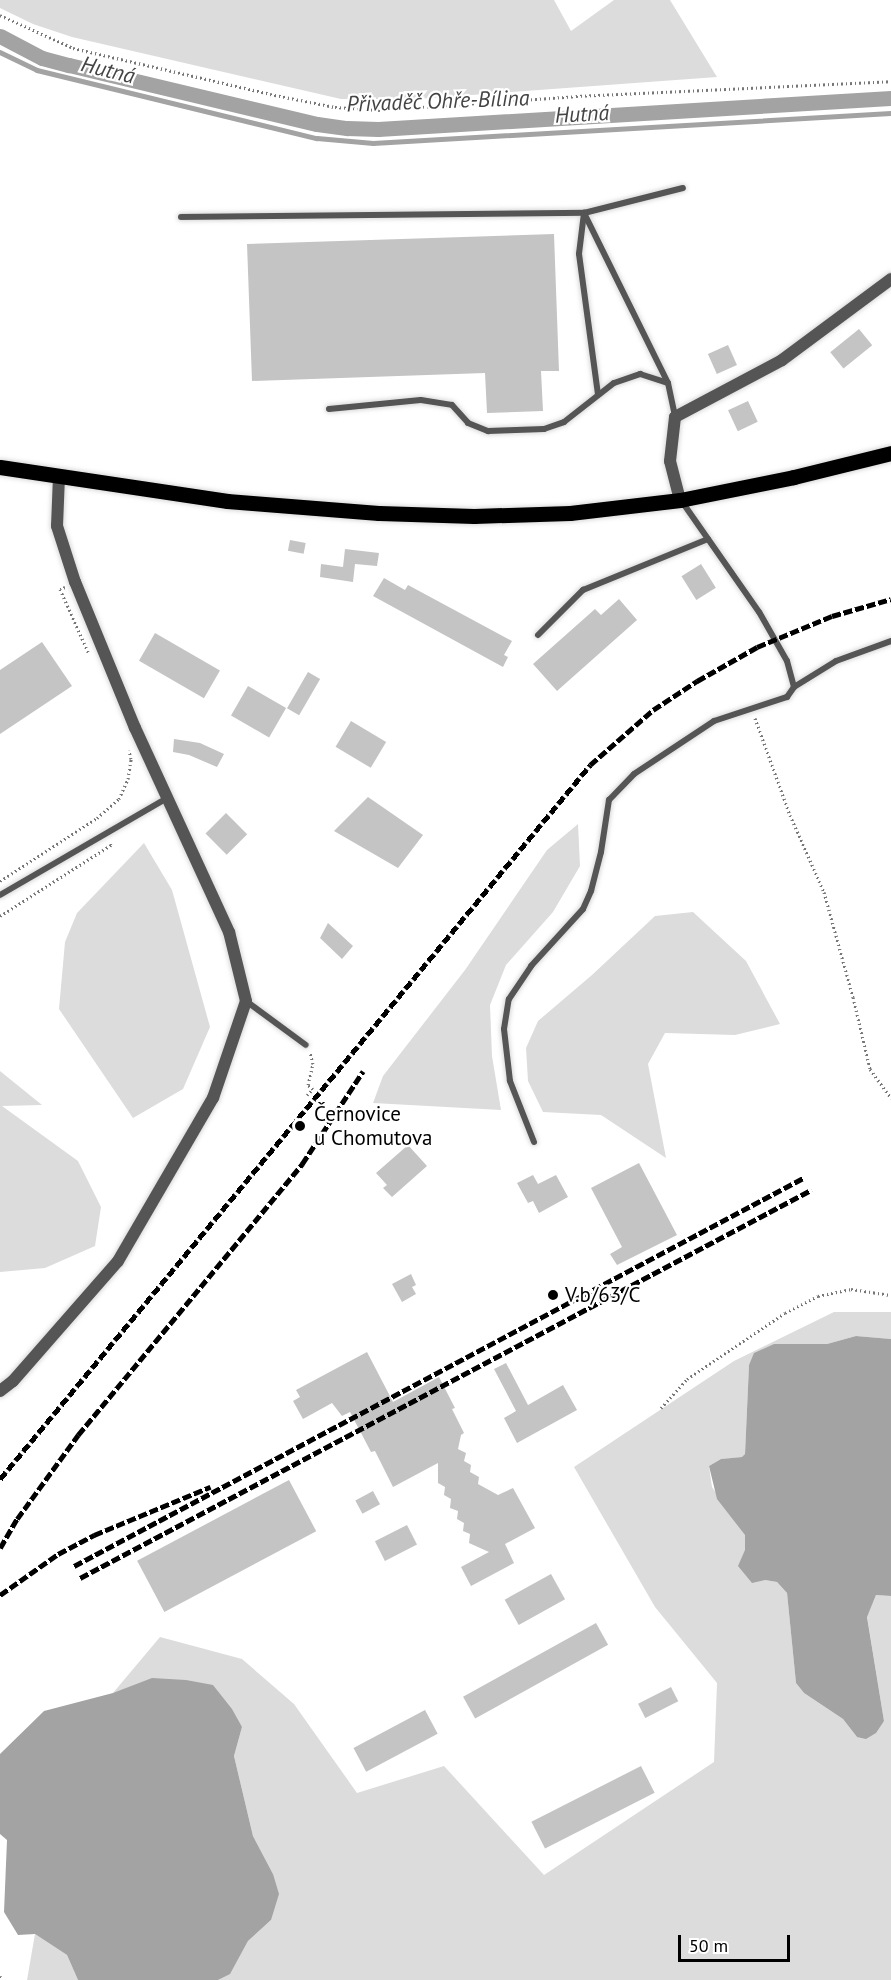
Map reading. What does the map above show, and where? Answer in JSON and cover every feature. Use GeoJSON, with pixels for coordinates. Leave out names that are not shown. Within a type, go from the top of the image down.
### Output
{"type":"FeatureCollection","features":[{"type":"Feature","properties":{"kind":"main road"},"geometry":{"type":"LineString","coordinates":[[0,467],[227,501],[439,515],[570,513],[680,500],[794,477],[891,453]]}},
{"type":"Feature","properties":{"kind":"street"},"geometry":{"type":"LineString","coordinates":[[680,500],[669,461],[675,417],[782,360],[891,279]]}},
{"type":"Feature","properties":{"kind":"street"},"geometry":{"type":"LineString","coordinates":[[0,1390],[13,1381],[118,1261],[213,1098],[246,1001],[229,932],[167,798],[75,582],[57,526],[59,477]]}},
{"type":"Feature","properties":{"kind":"lane"},"geometry":{"type":"LineString","coordinates":[[181,217],[584,213],[683,188]]}},
{"type":"Feature","properties":{"kind":"lane"},"geometry":{"type":"LineString","coordinates":[[584,213],[668,383],[675,417]]}},
{"type":"Feature","properties":{"kind":"lane"},"geometry":{"type":"LineString","coordinates":[[584,213],[579,254],[598,395]]}},
{"type":"Feature","properties":{"kind":"lane"},"geometry":{"type":"LineString","coordinates":[[330,409],[421,400],[452,405],[468,423],[488,431],[544,429],[564,422],[614,382],[639,374],[668,383]]}},
{"type":"Feature","properties":{"kind":"lane"},"geometry":{"type":"LineString","coordinates":[[680,500],[759,612],[787,661],[794,687]]}},
{"type":"Feature","properties":{"kind":"lane"},"geometry":{"type":"LineString","coordinates":[[538,635],[583,590],[708,539]]}},
{"type":"Feature","properties":{"kind":"lane"},"geometry":{"type":"LineString","coordinates":[[534,1142],[510,1082],[504,1029],[509,999],[531,966],[583,909],[591,891],[601,852],[609,800],[634,774],[714,721],[787,697],[794,687],[836,662],[891,641]]}},
{"type":"Feature","properties":{"kind":"lane"},"geometry":{"type":"LineString","coordinates":[[0,895],[167,798]]}},
{"type":"Feature","properties":{"kind":"lane"},"geometry":{"type":"LineString","coordinates":[[246,1001],[306,1045]]}},
{"type":"Feature","properties":{"kind":"path"},"geometry":{"type":"LineString","coordinates":[[0,15],[73,48],[270,94],[335,106],[378,110],[576,96],[891,81]]}},
{"type":"Feature","properties":{"kind":"path"},"geometry":{"type":"LineString","coordinates":[[75,582],[60,589],[89,655]]}},
{"type":"Feature","properties":{"kind":"path"},"geometry":{"type":"LineString","coordinates":[[752,708],[790,815],[824,892],[870,1069],[891,1098]]}},
{"type":"Feature","properties":{"kind":"path"},"geometry":{"type":"LineString","coordinates":[[0,880],[97,818],[119,799],[128,779],[131,759],[127,743]]}},
{"type":"Feature","properties":{"kind":"path"},"geometry":{"type":"LineString","coordinates":[[0,916],[111,846],[97,818]]}},
{"type":"Feature","properties":{"kind":"path"},"geometry":{"type":"LineString","coordinates":[[306,1045],[313,1057],[308,1085],[313,1089],[308,1095]]}},
{"type":"Feature","properties":{"kind":"path"},"geometry":{"type":"LineString","coordinates":[[661,1408],[687,1379],[785,1313],[818,1296],[851,1289],[891,1295]]}},
{"type":"Feature","properties":{"kind":"shaded area"},"geometry":{"type":"Polygon","coordinates":[[[0,0],[554,0],[571,31],[614,0],[670,0],[717,77],[416,99],[341,99],[72,37],[33,24],[0,8],[0,0]]]}},
{"type":"Feature","properties":{"kind":"shaded area"},"geometry":{"type":"Polygon","coordinates":[[[578,824],[580,866],[553,912],[506,965],[490,1005],[492,1056],[501,1110],[373,1103],[383,1076],[465,970],[547,850],[578,824]]]}},
{"type":"Feature","properties":{"kind":"shaded area"},"geometry":{"type":"Polygon","coordinates":[[[144,843],[172,890],[210,1027],[183,1089],[133,1118],[59,1009],[65,942],[77,913],[144,843]]]}},
{"type":"Feature","properties":{"kind":"shaded area"},"geometry":{"type":"Polygon","coordinates":[[[693,912],[746,961],[780,1024],[735,1035],[665,1033],[648,1064],[666,1158],[601,1115],[543,1112],[528,1081],[526,1048],[538,1021],[592,975],[655,916],[693,912]]]}},
{"type":"Feature","properties":{"kind":"shaded area"},"geometry":{"type":"Polygon","coordinates":[[[0,1071],[42,1105],[2,1106],[78,1161],[101,1207],[95,1246],[45,1268],[0,1272],[0,1071]]]}},
{"type":"Feature","properties":{"kind":"shaded area"},"geometry":{"type":"Polygon","coordinates":[[[834,1312],[891,1312],[891,1339],[856,1336],[827,1344],[774,1344],[749,1365],[745,1454],[743,1457],[721,1459],[709,1466],[712,1487],[745,1535],[745,1550],[765,1580],[777,1582],[787,1593],[796,1683],[804,1693],[843,1719],[857,1737],[884,1721],[867,1616],[876,1595],[891,1596],[891,1980],[218,1980],[230,1973],[248,1941],[271,1920],[273,1874],[253,1836],[234,1756],[242,1727],[113,1693],[160,1637],[242,1659],[294,1704],[357,1793],[444,1766],[544,1875],[714,1762],[717,1683],[655,1607],[574,1467],[734,1361],[834,1312]]]}},
{"type":"Feature","properties":{"kind":"shaded area"},"geometry":{"type":"Polygon","coordinates":[[[856,1336],[891,1339],[891,1596],[876,1595],[867,1617],[884,1721],[876,1733],[866,1739],[857,1737],[843,1719],[804,1693],[796,1683],[787,1593],[777,1582],[765,1580],[752,1583],[738,1566],[745,1550],[745,1535],[717,1499],[709,1466],[721,1459],[742,1457],[745,1454],[749,1365],[754,1353],[774,1344],[827,1344],[856,1336]]]}},
{"type":"Feature","properties":{"kind":"shaded area"},"geometry":{"type":"Polygon","coordinates":[[[152,1678],[186,1680],[213,1685],[232,1709],[242,1727],[234,1756],[253,1836],[273,1874],[279,1894],[271,1920],[248,1941],[230,1974],[218,1980],[78,1980],[67,1955],[35,1934],[18,1935],[4,1912],[7,1840],[0,1834],[0,1754],[44,1711],[113,1693],[152,1678]]]}},
{"type":"Feature","properties":{"kind":"shaded area"},"geometry":{"type":"Polygon","coordinates":[[[35,1934],[67,1955],[78,1980],[27,1980],[35,1934]]]}},
{"type":"Feature","properties":{"kind":"building"},"geometry":{"type":"Polygon","coordinates":[[[554,234],[559,371],[541,371],[543,411],[487,413],[485,373],[252,381],[247,244],[554,234]]]}},
{"type":"Feature","properties":{"kind":"building"},"geometry":{"type":"Polygon","coordinates":[[[859,329],[872,345],[843,369],[830,352],[859,329]]]}},
{"type":"Feature","properties":{"kind":"building"},"geometry":{"type":"Polygon","coordinates":[[[728,345],[737,365],[717,374],[708,354],[728,345]]]}},
{"type":"Feature","properties":{"kind":"building"},"geometry":{"type":"Polygon","coordinates":[[[748,401],[758,422],[738,431],[728,410],[748,401]]]}},
{"type":"Feature","properties":{"kind":"building"},"geometry":{"type":"Polygon","coordinates":[[[290,540],[306,543],[304,554],[288,551],[290,540]]]}},
{"type":"Feature","properties":{"kind":"building"},"geometry":{"type":"Polygon","coordinates":[[[345,549],[379,553],[377,566],[355,564],[353,582],[320,577],[321,564],[343,567],[345,549]]]}},
{"type":"Feature","properties":{"kind":"building"},"geometry":{"type":"Polygon","coordinates":[[[701,564],[716,588],[696,600],[681,576],[701,564]]]}},
{"type":"Feature","properties":{"kind":"building"},"geometry":{"type":"Polygon","coordinates":[[[384,578],[405,590],[408,585],[512,641],[504,655],[508,657],[503,667],[373,596],[384,578]]]}},
{"type":"Feature","properties":{"kind":"building"},"geometry":{"type":"Polygon","coordinates":[[[619,599],[637,620],[557,691],[533,664],[595,609],[601,615],[619,599]]]}},
{"type":"Feature","properties":{"kind":"building"},"geometry":{"type":"Polygon","coordinates":[[[155,633],[220,670],[204,698],[139,661],[155,633]]]}},
{"type":"Feature","properties":{"kind":"building"},"geometry":{"type":"Polygon","coordinates":[[[42,642],[72,686],[0,734],[0,670],[42,642]]]}},
{"type":"Feature","properties":{"kind":"building"},"geometry":{"type":"Polygon","coordinates":[[[308,672],[320,679],[299,715],[287,708],[308,672]]]}},
{"type":"Feature","properties":{"kind":"building"},"geometry":{"type":"Polygon","coordinates":[[[248,686],[286,708],[269,737],[231,715],[248,686]]]}},
{"type":"Feature","properties":{"kind":"building"},"geometry":{"type":"Polygon","coordinates":[[[351,721],[386,742],[371,768],[336,747],[351,721]]]}},
{"type":"Feature","properties":{"kind":"building"},"geometry":{"type":"Polygon","coordinates":[[[174,739],[200,743],[224,754],[217,767],[189,755],[173,752],[174,739]]]}},
{"type":"Feature","properties":{"kind":"building"},"geometry":{"type":"Polygon","coordinates":[[[368,797],[423,835],[398,868],[334,831],[368,797]]]}},
{"type":"Feature","properties":{"kind":"building"},"geometry":{"type":"Polygon","coordinates":[[[226,813],[247,834],[227,855],[205,834],[226,813]]]}},
{"type":"Feature","properties":{"kind":"building"},"geometry":{"type":"Polygon","coordinates":[[[328,923],[353,946],[342,959],[320,938],[328,923]]]}},
{"type":"Feature","properties":{"kind":"building"},"geometry":{"type":"Polygon","coordinates":[[[408,1145],[427,1166],[392,1197],[383,1188],[387,1185],[376,1173],[408,1145]]]}},
{"type":"Feature","properties":{"kind":"building"},"geometry":{"type":"Polygon","coordinates":[[[639,1163],[677,1235],[617,1265],[610,1254],[622,1247],[591,1188],[639,1163]]]}},
{"type":"Feature","properties":{"kind":"building"},"geometry":{"type":"Polygon","coordinates":[[[533,1175],[538,1184],[556,1175],[568,1197],[539,1213],[533,1201],[528,1203],[517,1183],[533,1175]]]}},
{"type":"Feature","properties":{"kind":"building"},"geometry":{"type":"Polygon","coordinates":[[[411,1274],[416,1285],[412,1287],[416,1294],[402,1302],[392,1284],[411,1274]]]}},
{"type":"Feature","properties":{"kind":"building"},"geometry":{"type":"Polygon","coordinates":[[[367,1352],[393,1402],[439,1377],[455,1408],[452,1409],[464,1433],[461,1435],[458,1449],[466,1453],[464,1461],[471,1465],[470,1472],[479,1477],[478,1484],[498,1495],[513,1488],[535,1528],[505,1544],[514,1563],[471,1586],[461,1567],[489,1552],[469,1543],[470,1534],[463,1531],[464,1523],[457,1519],[458,1511],[450,1508],[451,1499],[444,1495],[445,1487],[438,1483],[438,1463],[393,1487],[375,1451],[371,1452],[350,1412],[342,1416],[332,1403],[303,1419],[293,1401],[300,1397],[296,1390],[367,1352]]]}},
{"type":"Feature","properties":{"kind":"building"},"geometry":{"type":"Polygon","coordinates":[[[506,1363],[528,1405],[563,1385],[577,1410],[517,1443],[504,1418],[516,1411],[494,1369],[506,1363]]]}},
{"type":"Feature","properties":{"kind":"building"},"geometry":{"type":"Polygon","coordinates":[[[289,1480],[316,1531],[164,1612],[137,1561],[289,1480]]]}},
{"type":"Feature","properties":{"kind":"building"},"geometry":{"type":"Polygon","coordinates":[[[373,1491],[380,1504],[362,1514],[355,1500],[373,1491]]]}},
{"type":"Feature","properties":{"kind":"building"},"geometry":{"type":"Polygon","coordinates":[[[407,1525],[417,1545],[385,1561],[375,1541],[407,1525]]]}},
{"type":"Feature","properties":{"kind":"building"},"geometry":{"type":"Polygon","coordinates":[[[551,1574],[565,1599],[519,1625],[505,1600],[551,1574]]]}},
{"type":"Feature","properties":{"kind":"building"},"geometry":{"type":"Polygon","coordinates":[[[596,1623],[608,1645],[475,1719],[463,1697],[596,1623]]]}},
{"type":"Feature","properties":{"kind":"building"},"geometry":{"type":"Polygon","coordinates":[[[671,1687],[678,1701],[645,1718],[638,1704],[671,1687]]]}},
{"type":"Feature","properties":{"kind":"building"},"geometry":{"type":"Polygon","coordinates":[[[425,1710],[438,1734],[366,1772],[353,1748],[425,1710]]]}},
{"type":"Feature","properties":{"kind":"building"},"geometry":{"type":"Polygon","coordinates":[[[641,1766],[655,1793],[545,1849],[531,1822],[641,1766]]]}},
{"type":"Feature","properties":{"kind":"waterway","name":"Přivaděč Ohře-Bílina"},"geometry":{"type":"LineString","coordinates":[[0,36],[42,58],[317,124],[347,128],[378,129],[891,98]]}},
{"type":"Feature","properties":{"kind":"waterway","name":"Hutná"},"geometry":{"type":"LineString","coordinates":[[0,52],[37,70],[317,138],[373,143],[891,113]]}},
{"type":"Feature","properties":{"kind":"railway"},"geometry":{"type":"LineString","coordinates":[[0,1479],[590,765],[653,710],[697,681],[757,647],[832,616],[891,599]]}},
{"type":"Feature","properties":{"kind":"railway"},"geometry":{"type":"LineString","coordinates":[[0,1548],[17,1519],[78,1435],[302,1164],[363,1071]]}},
{"type":"Feature","properties":{"kind":"railway"},"geometry":{"type":"LineString","coordinates":[[74,1566],[803,1178]]}},
{"type":"Feature","properties":{"kind":"railway"},"geometry":{"type":"LineString","coordinates":[[80,1578],[811,1190]]}},
{"type":"Feature","properties":{"kind":"railway"},"geometry":{"type":"LineString","coordinates":[[0,1595],[58,1554],[94,1535],[210,1487]]}},
{"type":"Feature","properties":{"kind":"place","name":"Černovice u Chomutova"},"geometry":{"type":"Point","coordinates":[300,1126]}},
{"type":"Feature","properties":{"kind":"place","name":"V.b/63/C"},"geometry":{"type":"Point","coordinates":[553,1295]}}]}
